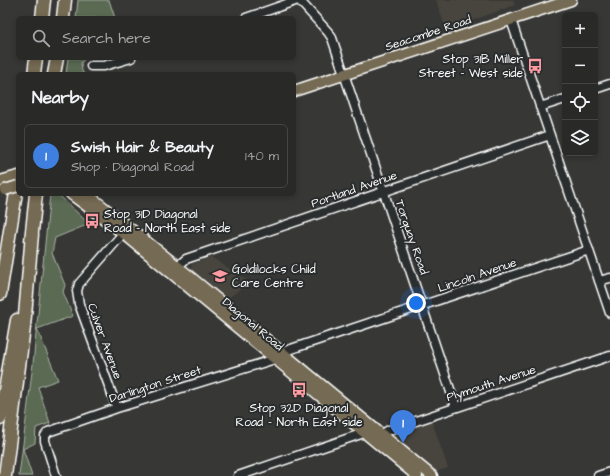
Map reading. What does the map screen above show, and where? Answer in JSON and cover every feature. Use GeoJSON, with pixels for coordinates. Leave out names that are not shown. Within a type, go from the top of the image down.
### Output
{"type":"FeatureCollection","features":[{"type":"Feature","properties":{"kind":"highway"},"geometry":{"type":"LineString","coordinates":[[42,16],[44,0]]}},
{"type":"Feature","properties":{"kind":"highway"},"geometry":{"type":"LineString","coordinates":[[63,16],[65,0]]}},
{"type":"Feature","properties":{"kind":"highway"},"geometry":{"type":"LineString","coordinates":[[34,72],[36,60]]}},
{"type":"Feature","properties":{"kind":"highway"},"geometry":{"type":"LineString","coordinates":[[54,72],[57,60]]}},
{"type":"Feature","properties":{"kind":"highway"},"geometry":{"type":"LineString","coordinates":[[0,294],[6,185]]}},
{"type":"Feature","properties":{"kind":"highway"},"geometry":{"type":"LineString","coordinates":[[5,476],[24,327],[36,196]]}},
{"type":"Feature","properties":{"kind":"highway"},"geometry":{"type":"LineString","coordinates":[[0,418],[32,234]]}},
{"type":"Feature","properties":{"kind":"main road","name":"Seacombe Road"},"geometry":{"type":"LineString","coordinates":[[296,90],[571,0]]}},
{"type":"Feature","properties":{"kind":"main road"},"geometry":{"type":"LineString","coordinates":[[6,185],[16,178]]}},
{"type":"Feature","properties":{"kind":"main road"},"geometry":{"type":"LineString","coordinates":[[6,185],[16,186]]}},
{"type":"Feature","properties":{"kind":"main road","name":"Diagonal Road"},"geometry":{"type":"LineString","coordinates":[[74,196],[125,230],[174,269],[367,430],[417,476]]}},
{"type":"Feature","properties":{"kind":"main road","name":"Diagonal Road"},"geometry":{"type":"LineString","coordinates":[[89,196],[125,230]]}},
{"type":"Feature","properties":{"kind":"main road","name":"Diagonal Road"},"geometry":{"type":"LineString","coordinates":[[367,430],[381,435],[432,476]]}},
{"type":"Feature","properties":{"kind":"street"},"geometry":{"type":"LineString","coordinates":[[252,16],[299,0]]}},
{"type":"Feature","properties":{"kind":"street","name":"Torquay Road"},"geometry":{"type":"LineString","coordinates":[[299,0],[332,38],[456,407]]}},
{"type":"Feature","properties":{"kind":"street"},"geometry":{"type":"LineString","coordinates":[[511,20],[610,313]]}},
{"type":"Feature","properties":{"kind":"street"},"geometry":{"type":"LineString","coordinates":[[91,66],[104,66],[124,60]]}},
{"type":"Feature","properties":{"kind":"street"},"geometry":{"type":"LineString","coordinates":[[598,88],[610,84]]}},
{"type":"Feature","properties":{"kind":"street"},"geometry":{"type":"LineString","coordinates":[[540,107],[562,100]]}},
{"type":"Feature","properties":{"kind":"street","name":"Portland Avenue"},"geometry":{"type":"LineString","coordinates":[[174,269],[186,259],[550,135]]}},
{"type":"Feature","properties":{"kind":"street","name":"Culver Avenue"},"geometry":{"type":"LineString","coordinates":[[117,408],[79,304],[77,291],[79,284],[125,230]]}},
{"type":"Feature","properties":{"kind":"street","name":"Lincoln Avenue"},"geometry":{"type":"LineString","coordinates":[[279,356],[589,250]]}},
{"type":"Feature","properties":{"kind":"street"},"geometry":{"type":"LineString","coordinates":[[599,281],[610,278]]}},
{"type":"Feature","properties":{"kind":"street","name":"Darlington Street"},"geometry":{"type":"LineString","coordinates":[[56,476],[45,441],[45,436],[48,432],[117,408],[279,356]]}},
{"type":"Feature","properties":{"kind":"street","name":"Plymouth Avenue"},"geometry":{"type":"LineString","coordinates":[[381,435],[389,430],[610,356]]}},
{"type":"Feature","properties":{"kind":"street"},"geometry":{"type":"LineString","coordinates":[[238,476],[367,430]]}},
{"type":"Feature","properties":{"kind":"street"},"geometry":{"type":"LineString","coordinates":[[598,476],[610,472]]}},
{"type":"Feature","properties":{"kind":"shaded area"},"geometry":{"type":"Polygon","coordinates":[[[436,0],[513,0],[515,5],[446,30],[436,0]]]}},
{"type":"Feature","properties":{"kind":"shaded area","name":"Goldilocks Child Care Centre"},"geometry":{"type":"Polygon","coordinates":[[[211,257],[250,282],[227,299],[191,270],[192,264],[211,257]]]}},
{"type":"Feature","properties":{"kind":"shaded area"},"geometry":{"type":"Polygon","coordinates":[[[432,421],[448,468],[433,473],[390,438],[393,433],[432,421]]]}},
{"type":"Feature","properties":{"kind":"green space"},"geometry":{"type":"Polygon","coordinates":[[[78,0],[109,0],[114,16],[76,16],[78,0]]]}},
{"type":"Feature","properties":{"kind":"green space"},"geometry":{"type":"Polygon","coordinates":[[[68,60],[83,60],[81,63],[83,72],[66,72],[68,60]]]}},
{"type":"Feature","properties":{"kind":"green space"},"geometry":{"type":"Polygon","coordinates":[[[50,196],[59,196],[89,224],[55,238],[52,253],[65,285],[63,292],[73,316],[37,329],[58,380],[38,387],[50,423],[36,428],[35,443],[23,449],[32,476],[19,476],[33,364],[50,196]]]}},
{"type":"Feature","properties":{"kind":"place","name":"Stop 31B Miller Street - West side"},"geometry":{"type":"Point","coordinates":[535,66]}},
{"type":"Feature","properties":{"kind":"place","name":"Stop 31D Diagonal Road - North East side"},"geometry":{"type":"Point","coordinates":[92,221]}},
{"type":"Feature","properties":{"kind":"place","name":"Goldilocks Child Care Centre"},"geometry":{"type":"Point","coordinates":[220,276]}},
{"type":"Feature","properties":{"kind":"place","name":"Stop 32D Diagonal Road - North East side"},"geometry":{"type":"Point","coordinates":[299,390]}},
{"type":"Feature","properties":{"kind":"place","name":"Swish Hair & Beauty"},"geometry":{"type":"Point","coordinates":[403,443]}}]}
